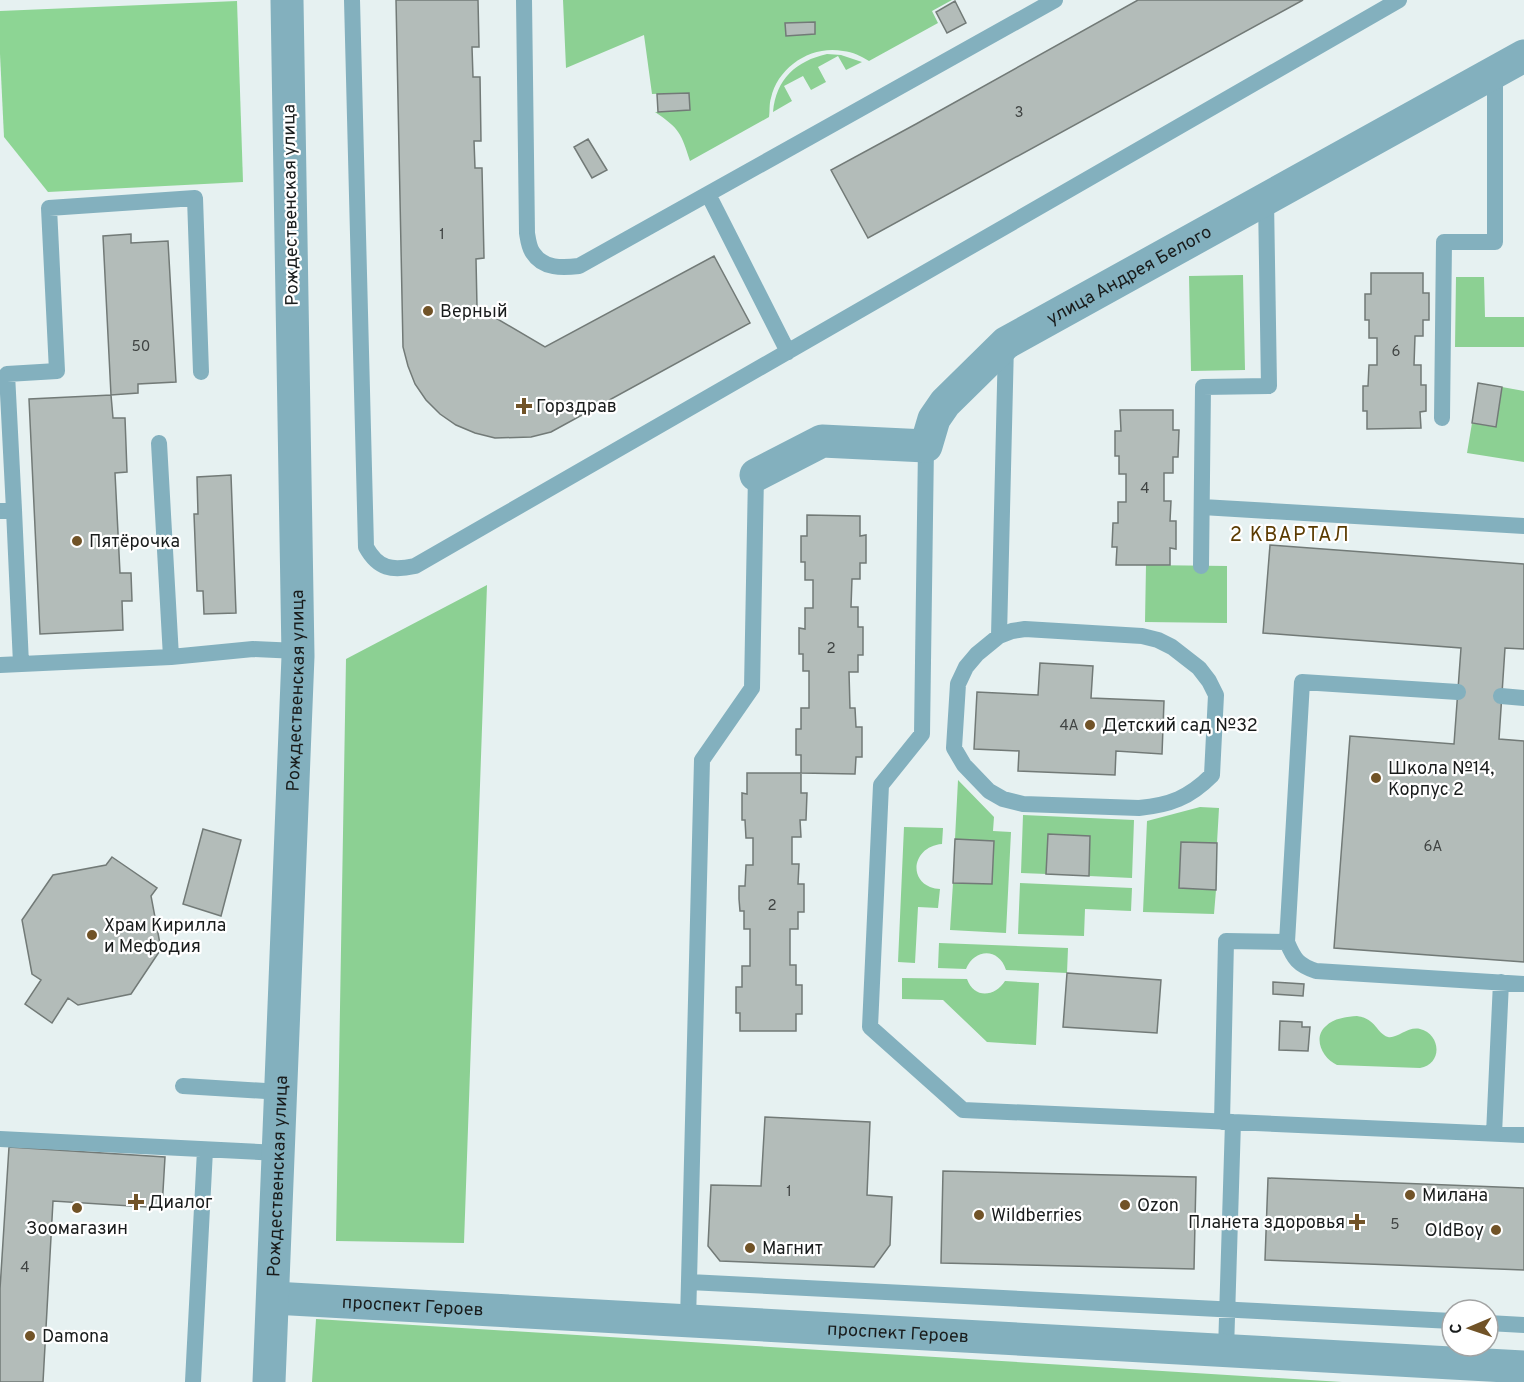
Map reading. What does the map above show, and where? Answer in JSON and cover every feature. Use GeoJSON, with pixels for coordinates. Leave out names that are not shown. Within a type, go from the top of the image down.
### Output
{"type":"FeatureCollection","features":[{"type":"Feature","properties":{"kind":"street","name":"Рождественская улица"},"geometry":{"type":"LineString","coordinates":[[269,1382],[298,651],[287,0]]}},
{"type":"Feature","properties":{"kind":"street","name":"улица Андрея Белого"},"geometry":{"type":"LineString","coordinates":[[926,446],[934,418],[945,403],[1006,343],[1524,56]]}},
{"type":"Feature","properties":{"kind":"street"},"geometry":{"type":"LineString","coordinates":[[756,475],[822,441],[926,446]]}},
{"type":"Feature","properties":{"kind":"street","name":"проспект Героев"},"geometry":{"type":"LineString","coordinates":[[273,1298],[1524,1366]]}},
{"type":"Feature","properties":{"kind":"lane"},"geometry":{"type":"LineString","coordinates":[[352,0],[366,547],[372,557],[384,567],[400,570],[415,566],[1399,0]]}},
{"type":"Feature","properties":{"kind":"lane"},"geometry":{"type":"LineString","coordinates":[[524,0],[527,233],[532,253],[545,264],[561,268],[579,266],[1055,0]]}},
{"type":"Feature","properties":{"kind":"lane"},"geometry":{"type":"LineString","coordinates":[[1442,418],[1444,242],[1495,242],[1495,72]]}},
{"type":"Feature","properties":{"kind":"lane"},"geometry":{"type":"LineString","coordinates":[[708,194],[788,352]]}},
{"type":"Feature","properties":{"kind":"lane"},"geometry":{"type":"LineString","coordinates":[[21,664],[7,510],[7,374],[57,371],[49,208],[195,198],[201,372]]}},
{"type":"Feature","properties":{"kind":"lane"},"geometry":{"type":"LineString","coordinates":[[1201,566],[1203,387],[1269,386],[1266,200]]}},
{"type":"Feature","properties":{"kind":"lane"},"geometry":{"type":"LineString","coordinates":[[999,636],[1025,629],[1142,636],[1172,646],[1199,668],[1216,695],[1212,775],[1199,788],[1185,797],[1155,807],[1023,804],[1003,799],[989,791],[964,765],[954,748],[958,684],[966,667],[977,654],[999,636],[1006,343]]}},
{"type":"Feature","properties":{"kind":"lane"},"geometry":{"type":"LineString","coordinates":[[159,442],[171,657]]}},
{"type":"Feature","properties":{"kind":"lane"},"geometry":{"type":"LineString","coordinates":[[926,446],[922,734],[881,785],[870,1027],[963,1110],[1524,1135]]}},
{"type":"Feature","properties":{"kind":"lane"},"geometry":{"type":"LineString","coordinates":[[688,1321],[702,760],[752,688],[756,475]]}},
{"type":"Feature","properties":{"kind":"lane"},"geometry":{"type":"LineString","coordinates":[[1202,507],[1524,526]]}},
{"type":"Feature","properties":{"kind":"lane"},"geometry":{"type":"LineString","coordinates":[[0,665],[171,657],[253,649],[298,651]]}},
{"type":"Feature","properties":{"kind":"lane"},"geometry":{"type":"LineString","coordinates":[[1458,692],[1302,682],[1287,942],[1292,955],[1302,966],[1316,971],[1524,984]]}},
{"type":"Feature","properties":{"kind":"lane"},"geometry":{"type":"LineString","coordinates":[[1502,696],[1524,698]]}},
{"type":"Feature","properties":{"kind":"lane"},"geometry":{"type":"LineString","coordinates":[[1226,1350],[1226,941],[1287,942]]}},
{"type":"Feature","properties":{"kind":"lane"},"geometry":{"type":"LineString","coordinates":[[1494,1134],[1501,982]]}},
{"type":"Feature","properties":{"kind":"lane"},"geometry":{"type":"LineString","coordinates":[[183,1086],[281,1092]]}},
{"type":"Feature","properties":{"kind":"lane"},"geometry":{"type":"LineString","coordinates":[[0,1139],[279,1153]]}},
{"type":"Feature","properties":{"kind":"lane"},"geometry":{"type":"LineString","coordinates":[[193,1382],[205,1150]]}},
{"type":"Feature","properties":{"kind":"lane"},"geometry":{"type":"LineString","coordinates":[[690,1282],[1440,1320]]}},
{"type":"Feature","properties":{"kind":"lane"},"geometry":{"type":"LineString","coordinates":[[1500,1324],[1524,1325]]}},
{"type":"Feature","properties":{"kind":"green space"},"geometry":{"type":"Polygon","coordinates":[[[563,0],[952,0],[932,11],[938,23],[869,61],[850,52],[831,50],[819,51],[798,61],[788,68],[775,87],[770,100],[769,117],[690,161],[678,132],[655,112],[690,110],[689,93],[652,94],[644,35],[566,68],[563,0]]]}},
{"type":"Feature","properties":{"kind":"green space"},"geometry":{"type":"Polygon","coordinates":[[[237,1],[243,182],[48,192],[4,137],[0,11],[237,1]]]}},
{"type":"Feature","properties":{"kind":"green space"},"geometry":{"type":"Polygon","coordinates":[[[827,54],[841,55],[862,62],[846,70],[838,56],[818,67],[826,82],[811,90],[803,76],[784,86],[792,101],[773,112],[778,90],[790,73],[806,61],[827,54]]]}},
{"type":"Feature","properties":{"kind":"green space"},"geometry":{"type":"Polygon","coordinates":[[[1243,275],[1245,370],[1191,371],[1189,276],[1243,275]]]}},
{"type":"Feature","properties":{"kind":"green space"},"geometry":{"type":"Polygon","coordinates":[[[1456,277],[1484,277],[1485,317],[1524,317],[1524,347],[1455,347],[1456,277]]]}},
{"type":"Feature","properties":{"kind":"green space"},"geometry":{"type":"Polygon","coordinates":[[[1502,387],[1524,391],[1524,462],[1467,453],[1472,423],[1496,427],[1502,387]]]}},
{"type":"Feature","properties":{"kind":"green space"},"geometry":{"type":"Polygon","coordinates":[[[1146,565],[1227,566],[1227,623],[1145,622],[1146,565]]]}},
{"type":"Feature","properties":{"kind":"green space"},"geometry":{"type":"Polygon","coordinates":[[[487,585],[464,1243],[336,1241],[346,659],[487,585]]]}},
{"type":"Feature","properties":{"kind":"green space"},"geometry":{"type":"Polygon","coordinates":[[[958,780],[994,817],[993,831],[1011,832],[1006,933],[950,930],[953,883],[992,884],[994,841],[955,839],[958,780]]]}},
{"type":"Feature","properties":{"kind":"green space"},"geometry":{"type":"Polygon","coordinates":[[[1200,807],[1219,808],[1217,843],[1181,842],[1179,888],[1216,890],[1214,914],[1143,912],[1147,821],[1200,807]]]}},
{"type":"Feature","properties":{"kind":"green space"},"geometry":{"type":"Polygon","coordinates":[[[1023,815],[1134,820],[1132,878],[1089,876],[1090,836],[1048,834],[1046,874],[1021,873],[1023,815]]]}},
{"type":"Feature","properties":{"kind":"green space"},"geometry":{"type":"Polygon","coordinates":[[[904,827],[943,828],[942,844],[926,850],[917,862],[918,876],[923,882],[930,887],[940,889],[938,908],[918,907],[915,963],[898,962],[904,827]]]}},
{"type":"Feature","properties":{"kind":"green space"},"geometry":{"type":"Polygon","coordinates":[[[1020,883],[1132,888],[1131,911],[1085,909],[1084,936],[1018,934],[1020,883]]]}},
{"type":"Feature","properties":{"kind":"green space"},"geometry":{"type":"Polygon","coordinates":[[[939,943],[1068,948],[1067,973],[1006,970],[998,958],[987,953],[975,957],[966,969],[938,968],[939,943]]]}},
{"type":"Feature","properties":{"kind":"green space"},"geometry":{"type":"Polygon","coordinates":[[[902,978],[967,979],[974,990],[979,993],[990,993],[1005,981],[1039,983],[1036,1045],[987,1042],[943,1000],[902,999],[902,978]]]}},
{"type":"Feature","properties":{"kind":"green space"},"geometry":{"type":"Polygon","coordinates":[[[1357,1016],[1369,1020],[1388,1037],[1416,1029],[1427,1032],[1435,1042],[1436,1055],[1433,1061],[1420,1068],[1337,1065],[1327,1058],[1321,1048],[1322,1031],[1329,1023],[1336,1020],[1357,1016]]]}},
{"type":"Feature","properties":{"kind":"green space"},"geometry":{"type":"Polygon","coordinates":[[[316,1319],[1342,1382],[312,1382],[316,1319]]]}},
{"type":"Feature","properties":{"kind":"building"},"geometry":{"type":"Polygon","coordinates":[[[396,0],[478,0],[479,47],[472,47],[473,77],[480,77],[481,141],[474,141],[475,168],[482,168],[484,258],[476,259],[477,307],[545,347],[714,256],[750,323],[551,432],[531,437],[495,438],[456,425],[440,414],[415,384],[403,347],[396,0]]]}},
{"type":"Feature","properties":{"kind":"building"},"geometry":{"type":"Polygon","coordinates":[[[1138,0],[1303,0],[868,238],[831,170],[1138,0]]]}},
{"type":"Feature","properties":{"kind":"building"},"geometry":{"type":"Polygon","coordinates":[[[955,1],[966,23],[947,33],[936,12],[955,1]]]}},
{"type":"Feature","properties":{"kind":"building"},"geometry":{"type":"Polygon","coordinates":[[[815,22],[815,34],[786,36],[785,23],[815,22]]]}},
{"type":"Feature","properties":{"kind":"building"},"geometry":{"type":"Polygon","coordinates":[[[689,93],[690,110],[658,112],[657,94],[689,93]]]}},
{"type":"Feature","properties":{"kind":"building"},"geometry":{"type":"Polygon","coordinates":[[[588,139],[607,170],[592,178],[574,147],[588,139]]]}},
{"type":"Feature","properties":{"kind":"building"},"geometry":{"type":"Polygon","coordinates":[[[131,234],[131,243],[168,241],[176,382],[138,384],[138,393],[111,395],[103,236],[131,234]]]}},
{"type":"Feature","properties":{"kind":"building"},"geometry":{"type":"Polygon","coordinates":[[[1371,273],[1423,273],[1423,293],[1429,293],[1429,320],[1423,320],[1423,336],[1415,336],[1414,365],[1421,365],[1421,385],[1426,385],[1426,411],[1420,412],[1421,428],[1367,429],[1367,411],[1363,411],[1363,386],[1368,386],[1369,365],[1377,365],[1377,338],[1369,338],[1369,320],[1365,320],[1365,294],[1371,294],[1371,273]]]}},
{"type":"Feature","properties":{"kind":"building"},"geometry":{"type":"Polygon","coordinates":[[[1478,383],[1502,387],[1496,427],[1472,423],[1478,383]]]}},
{"type":"Feature","properties":{"kind":"building","name":"Пятёрочка"},"geometry":{"type":"Polygon","coordinates":[[[111,395],[113,418],[125,418],[127,472],[115,473],[120,573],[131,573],[132,601],[122,601],[123,630],[40,634],[29,399],[111,395]]]}},
{"type":"Feature","properties":{"kind":"building"},"geometry":{"type":"Polygon","coordinates":[[[1120,410],[1173,410],[1173,430],[1179,430],[1178,457],[1173,457],[1173,473],[1164,473],[1164,501],[1171,501],[1170,521],[1176,521],[1176,549],[1170,548],[1170,565],[1116,565],[1117,547],[1112,547],[1113,523],[1118,523],[1118,502],[1126,502],[1126,474],[1119,474],[1119,456],[1115,456],[1115,431],[1121,431],[1120,410]]]}},
{"type":"Feature","properties":{"kind":"building"},"geometry":{"type":"Polygon","coordinates":[[[231,475],[236,613],[204,614],[203,591],[197,591],[194,514],[198,514],[197,477],[231,475]]]}},
{"type":"Feature","properties":{"kind":"building"},"geometry":{"type":"Polygon","coordinates":[[[807,515],[860,516],[860,536],[866,535],[866,563],[860,563],[860,579],[852,579],[851,607],[858,607],[858,627],[863,627],[863,655],[858,655],[858,672],[849,672],[850,708],[855,708],[856,727],[862,727],[862,757],[856,757],[855,774],[801,773],[801,755],[796,755],[796,729],[801,729],[801,708],[809,708],[809,671],[803,671],[803,654],[799,654],[799,628],[805,629],[805,608],[813,608],[813,580],[805,580],[805,562],[801,562],[801,536],[807,536],[807,515]]]}},
{"type":"Feature","properties":{"kind":"building"},"geometry":{"type":"Polygon","coordinates":[[[1270,545],[1524,564],[1524,649],[1505,648],[1499,739],[1524,741],[1524,962],[1334,948],[1350,736],[1454,744],[1461,648],[1263,633],[1270,545]]]}},
{"type":"Feature","properties":{"kind":"building"},"geometry":{"type":"Polygon","coordinates":[[[1040,663],[1093,666],[1091,698],[1164,701],[1162,754],[1116,751],[1115,775],[1018,771],[1019,751],[974,749],[977,692],[1038,695],[1040,663]]]}},
{"type":"Feature","properties":{"kind":"building"},"geometry":{"type":"Polygon","coordinates":[[[747,773],[801,773],[801,793],[807,793],[806,820],[800,820],[801,837],[792,837],[792,864],[799,864],[798,884],[804,884],[804,912],[798,912],[798,929],[790,929],[790,965],[796,965],[796,985],[802,985],[802,1014],[796,1014],[796,1031],[740,1031],[740,1013],[736,1013],[736,987],[742,987],[742,966],[750,966],[750,929],[744,929],[744,911],[740,911],[739,899],[739,886],[745,886],[746,865],[753,865],[753,838],[746,838],[745,820],[742,820],[742,793],[747,794],[747,773]]]}},
{"type":"Feature","properties":{"kind":"building"},"geometry":{"type":"Polygon","coordinates":[[[203,829],[241,840],[221,916],[183,904],[203,829]]]}},
{"type":"Feature","properties":{"kind":"building"},"geometry":{"type":"Polygon","coordinates":[[[1048,834],[1090,836],[1089,876],[1046,874],[1048,834]]]}},
{"type":"Feature","properties":{"kind":"building"},"geometry":{"type":"Polygon","coordinates":[[[955,839],[994,841],[992,884],[953,883],[955,839]]]}},
{"type":"Feature","properties":{"kind":"building"},"geometry":{"type":"Polygon","coordinates":[[[1181,842],[1217,843],[1216,890],[1179,888],[1181,842]]]}},
{"type":"Feature","properties":{"kind":"building","name":"Храм Кирилла и Мефодия"},"geometry":{"type":"Polygon","coordinates":[[[112,857],[157,888],[151,896],[161,949],[131,994],[78,1005],[68,998],[52,1023],[25,1004],[41,980],[32,974],[22,920],[53,875],[106,865],[112,857]]]}},
{"type":"Feature","properties":{"kind":"building"},"geometry":{"type":"Polygon","coordinates":[[[1067,973],[1161,980],[1157,1033],[1063,1027],[1067,973]]]}},
{"type":"Feature","properties":{"kind":"building"},"geometry":{"type":"Polygon","coordinates":[[[1273,982],[1304,984],[1303,996],[1273,994],[1273,982]]]}},
{"type":"Feature","properties":{"kind":"building"},"geometry":{"type":"Polygon","coordinates":[[[1280,1021],[1302,1022],[1302,1027],[1310,1027],[1308,1051],[1279,1050],[1280,1021]]]}},
{"type":"Feature","properties":{"kind":"building"},"geometry":{"type":"Polygon","coordinates":[[[765,1117],[870,1122],[867,1195],[892,1197],[890,1245],[874,1267],[720,1261],[708,1246],[711,1185],[761,1186],[765,1117]]]}},
{"type":"Feature","properties":{"kind":"building"},"geometry":{"type":"Polygon","coordinates":[[[9,1147],[165,1157],[162,1208],[53,1201],[43,1382],[0,1382],[0,1289],[9,1147]]]}},
{"type":"Feature","properties":{"kind":"building"},"geometry":{"type":"Polygon","coordinates":[[[943,1171],[1196,1177],[1194,1269],[941,1263],[943,1171]]]}},
{"type":"Feature","properties":{"kind":"building"},"geometry":{"type":"Polygon","coordinates":[[[1268,1178],[1524,1188],[1524,1270],[1265,1260],[1268,1178]]]}},
{"type":"Feature","properties":{"kind":"place","name":"Верный"},"geometry":{"type":"Point","coordinates":[428,311]}},
{"type":"Feature","properties":{"kind":"place","name":"Горздрав"},"geometry":{"type":"Point","coordinates":[524,406]}},
{"type":"Feature","properties":{"kind":"place","name":"Пятёрочка"},"geometry":{"type":"Point","coordinates":[77,541]}},
{"type":"Feature","properties":{"kind":"place","name":"Детский сад №32"},"geometry":{"type":"Point","coordinates":[1090,725]}},
{"type":"Feature","properties":{"kind":"place","name":"Школа №14, Корпус 2"},"geometry":{"type":"Point","coordinates":[1376,778]}},
{"type":"Feature","properties":{"kind":"place","name":"Храм Кирилла и Мефодия"},"geometry":{"type":"Point","coordinates":[92,935]}},
{"type":"Feature","properties":{"kind":"place","name":"Милана"},"geometry":{"type":"Point","coordinates":[1410,1195]}},
{"type":"Feature","properties":{"kind":"place","name":"Диалог"},"geometry":{"type":"Point","coordinates":[136,1202]}},
{"type":"Feature","properties":{"kind":"place","name":"Ozon"},"geometry":{"type":"Point","coordinates":[1125,1205]}},
{"type":"Feature","properties":{"kind":"place","name":"Зоомагазин"},"geometry":{"type":"Point","coordinates":[77,1208]}},
{"type":"Feature","properties":{"kind":"place","name":"Wildberries"},"geometry":{"type":"Point","coordinates":[979,1215]}},
{"type":"Feature","properties":{"kind":"place","name":"Планета здоровья"},"geometry":{"type":"Point","coordinates":[1357,1222]}},
{"type":"Feature","properties":{"kind":"place","name":"OldBoy"},"geometry":{"type":"Point","coordinates":[1496,1230]}},
{"type":"Feature","properties":{"kind":"place","name":"Магнит"},"geometry":{"type":"Point","coordinates":[750,1248]}},
{"type":"Feature","properties":{"kind":"place","name":"Damona"},"geometry":{"type":"Point","coordinates":[30,1336]}},
{"type":"Feature","properties":{"kind":"district","name":"2 КВАРТАЛ"},"geometry":{"type":"Point","coordinates":[1290,534]}}]}
